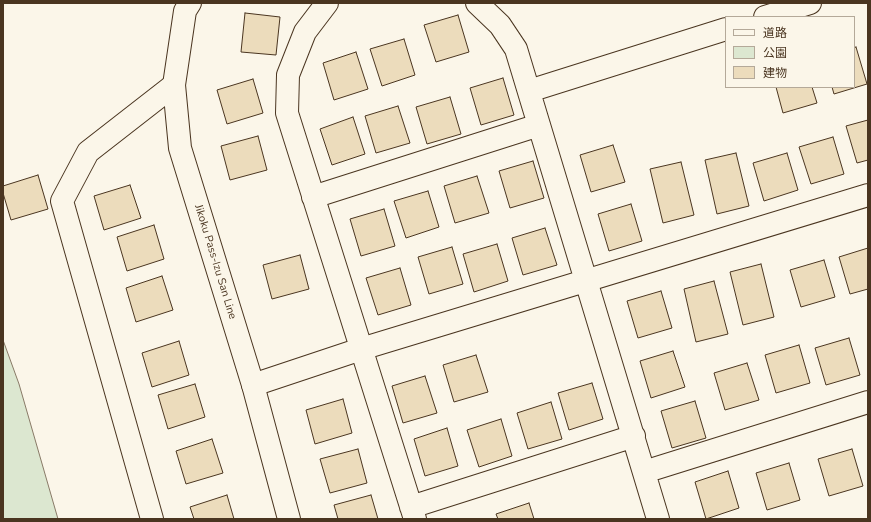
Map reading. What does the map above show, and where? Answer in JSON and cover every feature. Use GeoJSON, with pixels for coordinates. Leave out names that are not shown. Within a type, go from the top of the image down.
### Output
{"type":"FeatureCollection","features":[{"type":"Feature","properties":{"kind":"street","name":"Jikoku Pass-Izu San Line"},"geometry":{"type":"LineString","coordinates":[[190,3],[185,11],[174,85],[180,148],[253,385],[289,519]]}},
{"type":"Feature","properties":{"kind":"street"},"geometry":{"type":"LineString","coordinates":[[327,3],[305,32],[288,74],[287,113],[413,513],[634,436]]}},
{"type":"Feature","properties":{"kind":"street"},"geometry":{"type":"LineString","coordinates":[[477,3],[500,25],[516,49],[658,519]]}},
{"type":"Feature","properties":{"kind":"street"},"geometry":{"type":"LineString","coordinates":[[768,16],[810,3]]}},
{"type":"Feature","properties":{"kind":"street"},"geometry":{"type":"LineString","coordinates":[[528,91],[725,29]]}},
{"type":"Feature","properties":{"kind":"street"},"geometry":{"type":"LineString","coordinates":[[152,519],[62,201],[88,152],[174,85]]}},
{"type":"Feature","properties":{"kind":"street"},"geometry":{"type":"LineString","coordinates":[[313,197],[539,125]]}},
{"type":"Feature","properties":{"kind":"street"},"geometry":{"type":"LineString","coordinates":[[253,385],[361,349],[868,195]]}},
{"type":"Feature","properties":{"kind":"street"},"geometry":{"type":"LineString","coordinates":[[644,472],[868,402]]}},
{"type":"Feature","properties":{"kind":"green space"},"geometry":{"type":"Polygon","coordinates":[[[3,340],[19,384],[58,519],[3,519],[3,340]]]}},
{"type":"Feature","properties":{"kind":"building"},"geometry":{"type":"Polygon","coordinates":[[[245,13],[280,17],[276,55],[241,52],[245,13]]]}},
{"type":"Feature","properties":{"kind":"building"},"geometry":{"type":"Polygon","coordinates":[[[458,15],[469,52],[436,62],[424,25],[458,15]]]}},
{"type":"Feature","properties":{"kind":"building"},"geometry":{"type":"Polygon","coordinates":[[[404,39],[415,75],[382,86],[370,49],[404,39]]]}},
{"type":"Feature","properties":{"kind":"building"},"geometry":{"type":"Polygon","coordinates":[[[855,48],[867,84],[855,88],[855,48]]]}},
{"type":"Feature","properties":{"kind":"building"},"geometry":{"type":"Polygon","coordinates":[[[356,52],[368,89],[334,100],[323,63],[356,52]]]}},
{"type":"Feature","properties":{"kind":"building"},"geometry":{"type":"Polygon","coordinates":[[[503,78],[514,115],[481,125],[470,88],[503,78]]]}},
{"type":"Feature","properties":{"kind":"building"},"geometry":{"type":"Polygon","coordinates":[[[253,79],[263,113],[227,124],[217,90],[253,79]]]}},
{"type":"Feature","properties":{"kind":"building"},"geometry":{"type":"Polygon","coordinates":[[[776,88],[812,88],[817,103],[783,113],[776,88]]]}},
{"type":"Feature","properties":{"kind":"building"},"geometry":{"type":"Polygon","coordinates":[[[832,88],[854,88],[834,94],[832,88]]]}},
{"type":"Feature","properties":{"kind":"building"},"geometry":{"type":"Polygon","coordinates":[[[450,97],[461,134],[427,144],[416,107],[450,97]]]}},
{"type":"Feature","properties":{"kind":"building"},"geometry":{"type":"Polygon","coordinates":[[[398,106],[410,143],[376,153],[365,116],[398,106]]]}},
{"type":"Feature","properties":{"kind":"building"},"geometry":{"type":"Polygon","coordinates":[[[353,117],[365,154],[332,165],[320,129],[353,117]]]}},
{"type":"Feature","properties":{"kind":"building"},"geometry":{"type":"Polygon","coordinates":[[[868,120],[868,160],[857,163],[846,126],[868,120]]]}},
{"type":"Feature","properties":{"kind":"building"},"geometry":{"type":"Polygon","coordinates":[[[258,136],[267,170],[230,180],[221,146],[258,136]]]}},
{"type":"Feature","properties":{"kind":"building"},"geometry":{"type":"Polygon","coordinates":[[[833,137],[844,174],[811,184],[799,147],[833,137]]]}},
{"type":"Feature","properties":{"kind":"building"},"geometry":{"type":"Polygon","coordinates":[[[613,145],[625,182],[591,192],[580,155],[613,145]]]}},
{"type":"Feature","properties":{"kind":"building"},"geometry":{"type":"Polygon","coordinates":[[[736,153],[749,206],[717,214],[705,160],[736,153]]]}},
{"type":"Feature","properties":{"kind":"building"},"geometry":{"type":"Polygon","coordinates":[[[787,153],[798,190],[764,201],[753,163],[787,153]]]}},
{"type":"Feature","properties":{"kind":"building"},"geometry":{"type":"Polygon","coordinates":[[[533,161],[544,198],[510,208],[499,171],[533,161]]]}},
{"type":"Feature","properties":{"kind":"building"},"geometry":{"type":"Polygon","coordinates":[[[681,162],[694,215],[663,223],[650,169],[681,162]]]}},
{"type":"Feature","properties":{"kind":"building"},"geometry":{"type":"Polygon","coordinates":[[[38,175],[48,209],[11,220],[3,193],[3,186],[38,175]]]}},
{"type":"Feature","properties":{"kind":"building"},"geometry":{"type":"Polygon","coordinates":[[[477,176],[489,213],[455,223],[444,186],[477,176]]]}},
{"type":"Feature","properties":{"kind":"building"},"geometry":{"type":"Polygon","coordinates":[[[130,185],[141,218],[104,230],[94,196],[130,185]]]}},
{"type":"Feature","properties":{"kind":"building"},"geometry":{"type":"Polygon","coordinates":[[[428,191],[439,227],[406,238],[394,201],[428,191]]]}},
{"type":"Feature","properties":{"kind":"building"},"geometry":{"type":"Polygon","coordinates":[[[631,204],[642,241],[609,251],[598,214],[631,204]]]}},
{"type":"Feature","properties":{"kind":"building"},"geometry":{"type":"Polygon","coordinates":[[[384,209],[395,246],[361,256],[350,219],[384,209]]]}},
{"type":"Feature","properties":{"kind":"building"},"geometry":{"type":"Polygon","coordinates":[[[154,225],[164,259],[127,271],[117,237],[154,225]]]}},
{"type":"Feature","properties":{"kind":"building"},"geometry":{"type":"Polygon","coordinates":[[[545,228],[557,265],[523,275],[512,238],[545,228]]]}},
{"type":"Feature","properties":{"kind":"building"},"geometry":{"type":"Polygon","coordinates":[[[497,244],[508,281],[474,292],[463,254],[497,244]]]}},
{"type":"Feature","properties":{"kind":"building"},"geometry":{"type":"Polygon","coordinates":[[[452,247],[463,284],[429,294],[418,257],[452,247]]]}},
{"type":"Feature","properties":{"kind":"building"},"geometry":{"type":"Polygon","coordinates":[[[868,248],[868,289],[850,294],[839,257],[868,248]]]}},
{"type":"Feature","properties":{"kind":"building"},"geometry":{"type":"Polygon","coordinates":[[[300,255],[309,289],[272,299],[263,265],[300,255]]]}},
{"type":"Feature","properties":{"kind":"building"},"geometry":{"type":"Polygon","coordinates":[[[824,260],[835,297],[801,307],[790,270],[824,260]]]}},
{"type":"Feature","properties":{"kind":"building"},"geometry":{"type":"Polygon","coordinates":[[[761,264],[774,317],[743,325],[730,272],[761,264]]]}},
{"type":"Feature","properties":{"kind":"building"},"geometry":{"type":"Polygon","coordinates":[[[400,268],[411,305],[378,315],[366,278],[400,268]]]}},
{"type":"Feature","properties":{"kind":"building"},"geometry":{"type":"Polygon","coordinates":[[[162,276],[173,310],[136,322],[126,288],[162,276]]]}},
{"type":"Feature","properties":{"kind":"building"},"geometry":{"type":"Polygon","coordinates":[[[714,281],[728,334],[696,342],[684,289],[714,281]]]}},
{"type":"Feature","properties":{"kind":"building"},"geometry":{"type":"Polygon","coordinates":[[[661,291],[672,328],[638,338],[627,301],[661,291]]]}},
{"type":"Feature","properties":{"kind":"building"},"geometry":{"type":"Polygon","coordinates":[[[849,338],[860,375],[826,385],[815,348],[849,338]]]}},
{"type":"Feature","properties":{"kind":"building"},"geometry":{"type":"Polygon","coordinates":[[[179,341],[189,375],[152,387],[142,353],[179,341]]]}},
{"type":"Feature","properties":{"kind":"building"},"geometry":{"type":"Polygon","coordinates":[[[799,345],[810,383],[776,393],[765,355],[799,345]]]}},
{"type":"Feature","properties":{"kind":"building"},"geometry":{"type":"Polygon","coordinates":[[[673,351],[685,387],[651,398],[640,361],[673,351]]]}},
{"type":"Feature","properties":{"kind":"building"},"geometry":{"type":"Polygon","coordinates":[[[476,355],[488,392],[454,402],[443,365],[476,355]]]}},
{"type":"Feature","properties":{"kind":"building"},"geometry":{"type":"Polygon","coordinates":[[[747,363],[759,400],[725,410],[714,373],[747,363]]]}},
{"type":"Feature","properties":{"kind":"building"},"geometry":{"type":"Polygon","coordinates":[[[425,376],[437,413],[403,423],[392,386],[425,376]]]}},
{"type":"Feature","properties":{"kind":"building"},"geometry":{"type":"Polygon","coordinates":[[[592,383],[603,419],[569,430],[558,393],[592,383]]]}},
{"type":"Feature","properties":{"kind":"building"},"geometry":{"type":"Polygon","coordinates":[[[195,384],[205,417],[168,429],[158,395],[195,384]]]}},
{"type":"Feature","properties":{"kind":"building"},"geometry":{"type":"Polygon","coordinates":[[[343,399],[352,433],[315,444],[306,410],[343,399]]]}},
{"type":"Feature","properties":{"kind":"building"},"geometry":{"type":"Polygon","coordinates":[[[695,401],[706,438],[672,448],[661,411],[695,401]]]}},
{"type":"Feature","properties":{"kind":"building"},"geometry":{"type":"Polygon","coordinates":[[[551,402],[562,439],[528,449],[517,413],[551,402]]]}},
{"type":"Feature","properties":{"kind":"building"},"geometry":{"type":"Polygon","coordinates":[[[501,419],[512,456],[479,467],[467,430],[501,419]]]}},
{"type":"Feature","properties":{"kind":"building"},"geometry":{"type":"Polygon","coordinates":[[[447,428],[458,466],[425,476],[414,439],[447,428]]]}},
{"type":"Feature","properties":{"kind":"building"},"geometry":{"type":"Polygon","coordinates":[[[212,439],[223,473],[186,484],[176,451],[212,439]]]}},
{"type":"Feature","properties":{"kind":"building"},"geometry":{"type":"Polygon","coordinates":[[[358,449],[367,483],[330,493],[320,459],[358,449]]]}},
{"type":"Feature","properties":{"kind":"building"},"geometry":{"type":"Polygon","coordinates":[[[852,449],[863,486],[829,496],[818,459],[852,449]]]}},
{"type":"Feature","properties":{"kind":"building"},"geometry":{"type":"Polygon","coordinates":[[[789,463],[800,500],[767,510],[756,473],[789,463]]]}},
{"type":"Feature","properties":{"kind":"building"},"geometry":{"type":"Polygon","coordinates":[[[728,471],[739,508],[706,519],[695,482],[728,471]]]}},
{"type":"Feature","properties":{"kind":"building"},"geometry":{"type":"Polygon","coordinates":[[[227,495],[234,519],[194,519],[190,507],[227,495]]]}},
{"type":"Feature","properties":{"kind":"building"},"geometry":{"type":"Polygon","coordinates":[[[371,495],[378,519],[338,519],[334,505],[371,495]]]}},
{"type":"Feature","properties":{"kind":"building"},"geometry":{"type":"Polygon","coordinates":[[[529,503],[534,519],[498,519],[496,514],[529,503]]]}}]}
